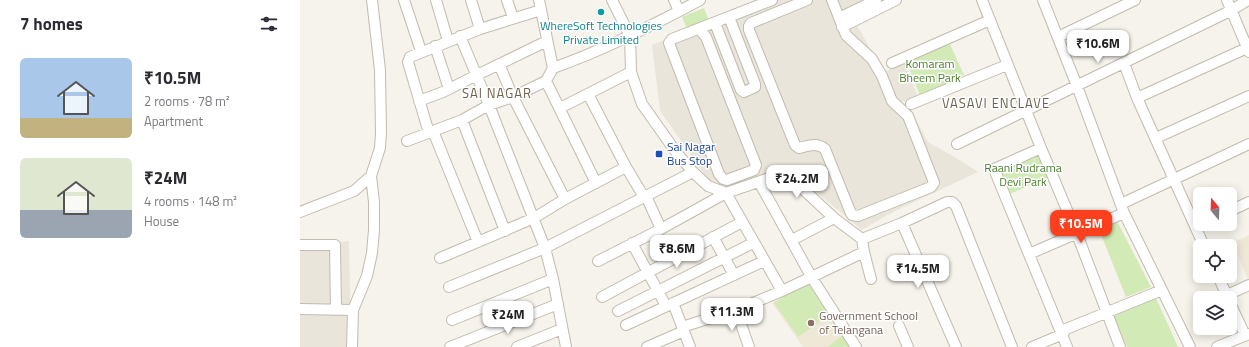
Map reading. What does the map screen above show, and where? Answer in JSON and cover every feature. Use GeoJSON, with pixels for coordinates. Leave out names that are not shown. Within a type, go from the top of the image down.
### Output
{"type":"FeatureCollection","features":[{"type":"Feature","properties":{"kind":"street"},"geometry":{"type":"LineString","coordinates":[[352,347],[353,310],[367,276],[372,254],[374,202],[371,176],[380,148],[381,133],[380,70],[372,0]]}},
{"type":"Feature","properties":{"kind":"street"},"geometry":{"type":"LineString","coordinates":[[404,0],[421,51]]}},
{"type":"Feature","properties":{"kind":"street"},"geometry":{"type":"LineString","coordinates":[[436,0],[448,41]]}},
{"type":"Feature","properties":{"kind":"street"},"geometry":{"type":"LineString","coordinates":[[470,0],[480,29]]}},
{"type":"Feature","properties":{"kind":"street"},"geometry":{"type":"LineString","coordinates":[[507,0],[513,18]]}},
{"type":"Feature","properties":{"kind":"street"},"geometry":{"type":"LineString","coordinates":[[612,0],[630,36],[631,72],[642,104],[676,152],[693,172],[708,186],[726,193],[753,243],[782,291]]}},
{"type":"Feature","properties":{"kind":"street"},"geometry":{"type":"LineString","coordinates":[[674,0],[679,11]]}},
{"type":"Feature","properties":{"kind":"street"},"geometry":{"type":"LineString","coordinates":[[553,68],[630,36],[700,0]]}},
{"type":"Feature","properties":{"kind":"street"},"geometry":{"type":"LineString","coordinates":[[701,28],[706,37],[756,165],[754,170],[727,180],[723,179],[719,174],[669,43],[672,39],[772,0]]}},
{"type":"Feature","properties":{"kind":"street"},"geometry":{"type":"LineString","coordinates":[[807,0],[751,23],[749,30],[795,145],[799,148],[814,145],[822,146],[825,149],[851,214],[858,216],[931,187],[934,183],[908,116],[892,101],[882,76],[872,59],[848,38],[832,0]]}},
{"type":"Feature","properties":{"kind":"street"},"geometry":{"type":"LineString","coordinates":[[841,22],[875,4],[896,0]]}},
{"type":"Feature","properties":{"kind":"street"},"geometry":{"type":"LineString","coordinates":[[982,0],[1077,234],[1120,347]]}},
{"type":"Feature","properties":{"kind":"street"},"geometry":{"type":"LineString","coordinates":[[1042,0],[1077,86],[1123,209],[1190,347]]}},
{"type":"Feature","properties":{"kind":"street"},"geometry":{"type":"LineString","coordinates":[[1058,37],[1135,0]]}},
{"type":"Feature","properties":{"kind":"street"},"geometry":{"type":"LineString","coordinates":[[1137,98],[1248,50],[1227,0]]}},
{"type":"Feature","properties":{"kind":"street"},"geometry":{"type":"LineString","coordinates":[[957,144],[1232,10],[1248,0]]}},
{"type":"Feature","properties":{"kind":"street"},"geometry":{"type":"LineString","coordinates":[[407,141],[431,132],[462,120],[489,105],[513,97],[546,81],[553,68],[540,5],[513,18],[421,51],[410,57],[408,62],[419,101],[431,132],[478,242]]}},
{"type":"Feature","properties":{"kind":"street"},"geometry":{"type":"LineString","coordinates":[[715,23],[741,90],[744,92],[751,90],[755,87],[755,84],[729,17]]}},
{"type":"Feature","properties":{"kind":"street"},"geometry":{"type":"LineString","coordinates":[[892,63],[990,20]]}},
{"type":"Feature","properties":{"kind":"street"},"geometry":{"type":"LineString","coordinates":[[460,36],[477,74],[545,248],[553,279],[566,347]]}},
{"type":"Feature","properties":{"kind":"street"},"geometry":{"type":"LineString","coordinates":[[419,101],[449,89],[547,41]]}},
{"type":"Feature","properties":{"kind":"street"},"geometry":{"type":"LineString","coordinates":[[435,46],[449,89]]}},
{"type":"Feature","properties":{"kind":"street"},"geometry":{"type":"LineString","coordinates":[[1124,63],[1137,98],[1174,180],[1193,214]]}},
{"type":"Feature","properties":{"kind":"street"},"geometry":{"type":"LineString","coordinates":[[499,64],[513,97],[565,199]]}},
{"type":"Feature","properties":{"kind":"street"},"geometry":{"type":"LineString","coordinates":[[912,104],[1008,65]]}},
{"type":"Feature","properties":{"kind":"street"},"geometry":{"type":"LineString","coordinates":[[560,108],[631,72]]}},
{"type":"Feature","properties":{"kind":"street"},"geometry":{"type":"LineString","coordinates":[[546,81],[596,183]]}},
{"type":"Feature","properties":{"kind":"street"},"geometry":{"type":"LineString","coordinates":[[588,94],[626,167],[645,197],[661,229]]}},
{"type":"Feature","properties":{"kind":"street"},"geometry":{"type":"LineString","coordinates":[[1156,138],[1249,96]]}},
{"type":"Feature","properties":{"kind":"street"},"geometry":{"type":"LineString","coordinates":[[462,120],[505,231]]}},
{"type":"Feature","properties":{"kind":"street"},"geometry":{"type":"LineString","coordinates":[[1029,254],[1077,234],[1174,180],[1249,144]]}},
{"type":"Feature","properties":{"kind":"street"},"geometry":{"type":"LineString","coordinates":[[1041,148],[994,169],[1068,347]]}},
{"type":"Feature","properties":{"kind":"street"},"geometry":{"type":"LineString","coordinates":[[440,258],[534,218],[565,199],[626,167]]}},
{"type":"Feature","properties":{"kind":"street"},"geometry":{"type":"LineString","coordinates":[[449,287],[545,248],[693,172]]}},
{"type":"Feature","properties":{"kind":"street"},"geometry":{"type":"LineString","coordinates":[[598,261],[661,229],[726,193],[778,175],[791,178],[834,218],[862,239],[871,279]]}},
{"type":"Feature","properties":{"kind":"street"},"geometry":{"type":"LineString","coordinates":[[300,212],[354,191],[371,176]]}},
{"type":"Feature","properties":{"kind":"street"},"geometry":{"type":"LineString","coordinates":[[759,182],[812,278],[856,347]]}},
{"type":"Feature","properties":{"kind":"street"},"geometry":{"type":"LineString","coordinates":[[862,239],[902,223],[947,202],[952,202],[956,206],[1012,347]]}},
{"type":"Feature","properties":{"kind":"street"},"geometry":{"type":"LineString","coordinates":[[1237,208],[1249,202]]}},
{"type":"Feature","properties":{"kind":"street"},"geometry":{"type":"LineString","coordinates":[[792,240],[834,218]]}},
{"type":"Feature","properties":{"kind":"street"},"geometry":{"type":"LineString","coordinates":[[602,297],[742,222]]}},
{"type":"Feature","properties":{"kind":"street"},"geometry":{"type":"LineString","coordinates":[[902,223],[956,347]]}},
{"type":"Feature","properties":{"kind":"street"},"geometry":{"type":"LineString","coordinates":[[713,237],[734,275]]}},
{"type":"Feature","properties":{"kind":"street"},"geometry":{"type":"LineString","coordinates":[[618,311],[753,243]]}},
{"type":"Feature","properties":{"kind":"street"},"geometry":{"type":"LineString","coordinates":[[632,244],[658,291],[670,305],[683,329],[690,347]]}},
{"type":"Feature","properties":{"kind":"street"},"geometry":{"type":"LineString","coordinates":[[300,245],[335,245],[336,310]]}},
{"type":"Feature","properties":{"kind":"street"},"geometry":{"type":"LineString","coordinates":[[647,347],[683,329],[736,310],[812,278],[864,252]]}},
{"type":"Feature","properties":{"kind":"street"},"geometry":{"type":"LineString","coordinates":[[626,325],[764,261]]}},
{"type":"Feature","properties":{"kind":"street"},"geometry":{"type":"LineString","coordinates":[[452,320],[553,279]]}},
{"type":"Feature","properties":{"kind":"street"},"geometry":{"type":"LineString","coordinates":[[1237,293],[1249,285]]}},
{"type":"Feature","properties":{"kind":"street"},"geometry":{"type":"LineString","coordinates":[[1032,347],[1063,334],[1066,329],[1162,290]]}},
{"type":"Feature","properties":{"kind":"street"},"geometry":{"type":"LineString","coordinates":[[450,346],[558,304]]}},
{"type":"Feature","properties":{"kind":"street"},"geometry":{"type":"LineString","coordinates":[[300,309],[353,310]]}},
{"type":"Feature","properties":{"kind":"street"},"geometry":{"type":"LineString","coordinates":[[736,310],[749,347]]}},
{"type":"Feature","properties":{"kind":"street"},"geometry":{"type":"LineString","coordinates":[[1217,347],[1247,334],[1237,316]]}},
{"type":"Feature","properties":{"kind":"street"},"geometry":{"type":"LineString","coordinates":[[899,326],[908,347]]}},
{"type":"Feature","properties":{"kind":"street"},"geometry":{"type":"LineString","coordinates":[[517,347],[562,329]]}},
{"type":"Feature","properties":{"kind":"shaded area"},"geometry":{"type":"Polygon","coordinates":[[[763,0],[882,0],[851,15],[883,71],[887,71],[904,60],[918,97],[898,103],[906,106],[915,118],[928,142],[978,172],[889,214],[862,230],[798,177],[785,172],[730,189],[710,182],[660,111],[652,45],[763,0]]]}},
{"type":"Feature","properties":{"kind":"shaded area"},"geometry":{"type":"Polygon","coordinates":[[[1249,235],[1249,281],[1237,254],[1237,241],[1249,235]]]}},
{"type":"Feature","properties":{"kind":"shaded area"},"geometry":{"type":"Polygon","coordinates":[[[349,241],[351,347],[300,347],[300,242],[319,243],[349,241]]]}},
{"type":"Feature","properties":{"kind":"shaded area","name":"Government School of Telangana"},"geometry":{"type":"Polygon","coordinates":[[[808,283],[843,335],[827,347],[803,347],[772,303],[808,283]]]}},
{"type":"Feature","properties":{"kind":"green space"},"geometry":{"type":"Polygon","coordinates":[[[704,8],[709,21],[687,29],[682,17],[704,8]]]}},
{"type":"Feature","properties":{"kind":"green space","name":"Komaram Bheem Park"},"geometry":{"type":"Polygon","coordinates":[[[949,42],[964,75],[920,96],[906,60],[949,42]]]}},
{"type":"Feature","properties":{"kind":"green space","name":"Raani Rudrama Devi Park"},"geometry":{"type":"Polygon","coordinates":[[[1038,155],[1048,178],[1007,195],[998,172],[1038,155]]]}},
{"type":"Feature","properties":{"kind":"green space"},"geometry":{"type":"Polygon","coordinates":[[[1117,221],[1151,287],[1126,297],[1098,227],[1117,221]]]}},
{"type":"Feature","properties":{"kind":"green space","name":"Government School of Telangana"},"geometry":{"type":"Polygon","coordinates":[[[807,281],[831,314],[798,337],[774,303],[807,281]]]}},
{"type":"Feature","properties":{"kind":"green space"},"geometry":{"type":"Polygon","coordinates":[[[1156,298],[1178,347],[1127,347],[1114,316],[1156,298]]]}},
{"type":"Feature","properties":{"kind":"green space"},"geometry":{"type":"Polygon","coordinates":[[[843,335],[850,347],[827,347],[843,335]]]}},
{"type":"Feature","properties":{"kind":"place","name":"WhereSoft Technologies Private Limited"},"geometry":{"type":"Point","coordinates":[601,12]}},
{"type":"Feature","properties":{"kind":"place","name":"Sai Nagar Bus Stop"},"geometry":{"type":"Point","coordinates":[659,154]}},
{"type":"Feature","properties":{"kind":"place","name":"Government School of Telangana"},"geometry":{"type":"Point","coordinates":[811,323]}},
{"type":"Feature","properties":{"kind":"district","name":"SAI NAGAR"},"geometry":{"type":"Point","coordinates":[497,93]}},
{"type":"Feature","properties":{"kind":"district","name":"VASAVI ENCLAVE"},"geometry":{"type":"Point","coordinates":[996,103]}}]}
